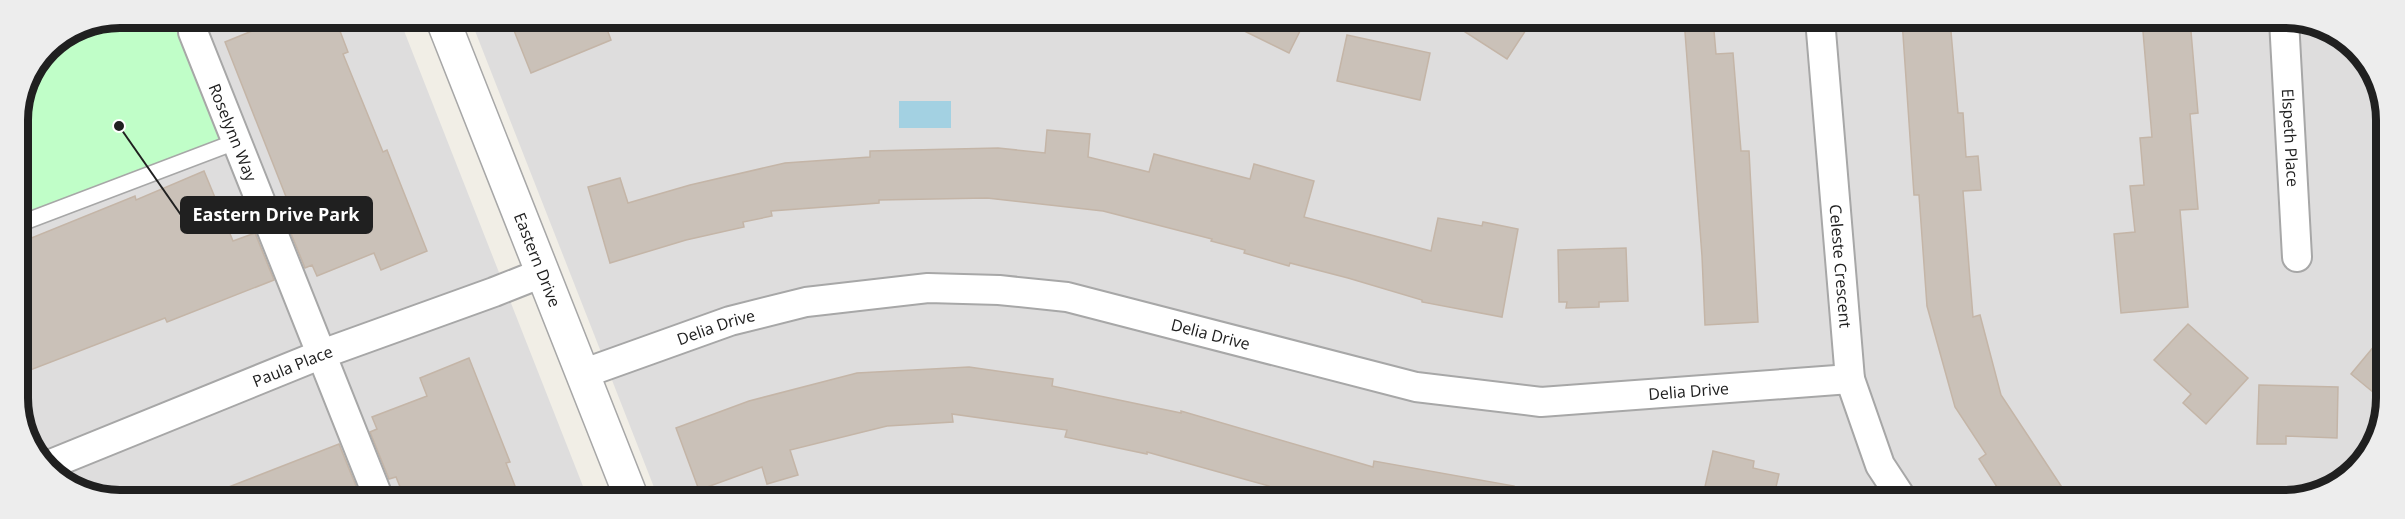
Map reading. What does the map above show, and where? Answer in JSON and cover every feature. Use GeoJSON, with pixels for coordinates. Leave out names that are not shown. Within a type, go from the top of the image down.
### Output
{"type":"FeatureCollection","features":[{"type":"Feature","properties":{"kind":"street","name":"Eastern Drive"},"geometry":{"type":"LineString","coordinates":[[446,28],[628,490]]}},
{"type":"Feature","properties":{"kind":"street","name":"Celeste Crescent"},"geometry":{"type":"LineString","coordinates":[[1821,28],[1850,379],[1881,465],[1896,490]]}},
{"type":"Feature","properties":{"kind":"street","name":"Elspeth Place"},"geometry":{"type":"LineString","coordinates":[[2284,28],[2297,257]]}},
{"type":"Feature","properties":{"kind":"street","name":"Roselynn Way"},"geometry":{"type":"LineString","coordinates":[[193,32],[375,490]]}},
{"type":"Feature","properties":{"kind":"street","name":"Paula Place"},"geometry":{"type":"LineString","coordinates":[[55,462],[322,354],[542,273]]}},
{"type":"Feature","properties":{"kind":"street","name":"Delia Drive"},"geometry":{"type":"LineString","coordinates":[[582,374],[741,318],[806,302],[928,288],[999,290],[1067,297],[1416,387],[1541,402],[1850,379]]}},
{"type":"Feature","properties":{"kind":"lane"},"geometry":{"type":"LineString","coordinates":[[29,220],[235,142]]}},
{"type":"Feature","properties":{"kind":"shaded area"},"geometry":{"type":"Polygon","coordinates":[[[182,28],[403,28],[584,490],[121,490],[103,489],[86,483],[75,478],[56,463],[41,444],[36,433],[30,416],[28,398],[29,211],[223,138],[182,28]]]}},
{"type":"Feature","properties":{"kind":"shaded area"},"geometry":{"type":"Polygon","coordinates":[[[474,28],[2284,28],[2314,33],[2340,48],[2364,75],[2375,103],[2375,416],[2372,428],[2354,459],[2340,471],[2314,486],[2296,490],[655,490],[474,28]]]}},
{"type":"Feature","properties":{"kind":"green space"},"geometry":{"type":"Polygon","coordinates":[[[121,28],[182,28],[223,138],[29,211],[29,115],[32,97],[38,80],[60,51],[86,36],[103,30],[121,28]]]}},
{"type":"Feature","properties":{"kind":"water"},"geometry":{"type":"Polygon","coordinates":[[[899,101],[951,101],[951,128],[899,128],[899,101]]]}},
{"type":"Feature","properties":{"kind":"building"},"geometry":{"type":"Polygon","coordinates":[[[260,28],[339,28],[348,52],[343,54],[383,152],[387,150],[427,251],[381,270],[374,253],[317,276],[312,265],[305,268],[286,221],[294,217],[225,42],[260,28]]]}},
{"type":"Feature","properties":{"kind":"building"},"geometry":{"type":"Polygon","coordinates":[[[513,28],[607,28],[611,40],[531,73],[513,28]]]}},
{"type":"Feature","properties":{"kind":"building"},"geometry":{"type":"Polygon","coordinates":[[[1238,28],[1302,28],[1289,53],[1238,28]]]}},
{"type":"Feature","properties":{"kind":"building"},"geometry":{"type":"Polygon","coordinates":[[[1459,28],[1527,28],[1507,59],[1459,28]]]}},
{"type":"Feature","properties":{"kind":"building"},"geometry":{"type":"Polygon","coordinates":[[[1685,28],[1714,28],[1716,54],[1733,53],[1741,151],[1749,151],[1758,322],[1705,325],[1685,28]]]}},
{"type":"Feature","properties":{"kind":"building"},"geometry":{"type":"Polygon","coordinates":[[[1903,28],[1951,28],[1958,113],[1963,113],[1966,157],[1978,156],[1981,190],[1963,191],[1973,317],[1980,315],[2001,395],[2064,490],[1999,490],[1979,459],[1986,454],[1955,407],[1927,306],[1919,195],[1914,195],[1903,28]]]}},
{"type":"Feature","properties":{"kind":"building"},"geometry":{"type":"Polygon","coordinates":[[[2143,28],[2191,28],[2198,113],[2190,114],[2198,209],[2180,210],[2188,307],[2121,313],[2114,234],[2135,232],[2130,186],[2144,185],[2140,138],[2152,137],[2143,28]]]}},
{"type":"Feature","properties":{"kind":"building"},"geometry":{"type":"Polygon","coordinates":[[[1347,35],[1430,53],[1420,100],[1337,81],[1347,35]]]}},
{"type":"Feature","properties":{"kind":"building"},"geometry":{"type":"Polygon","coordinates":[[[1047,130],[1090,134],[1088,157],[1149,172],[1154,154],[1250,179],[1254,164],[1314,181],[1304,217],[1431,251],[1438,218],[1482,226],[1483,222],[1518,229],[1502,317],[1422,302],[1422,300],[1348,278],[1290,263],[1289,266],[1244,253],[1245,250],[1211,241],[1212,239],[1103,211],[987,198],[879,200],[879,203],[771,211],[772,216],[743,222],[744,227],[686,240],[610,263],[588,187],[620,178],[628,203],[690,185],[785,163],[870,157],[870,151],[998,148],[1045,153],[1047,130]]]}},
{"type":"Feature","properties":{"kind":"building"},"geometry":{"type":"Polygon","coordinates":[[[204,171],[233,241],[255,233],[274,280],[167,322],[165,318],[28,371],[29,239],[135,196],[136,200],[204,171]]]}},
{"type":"Feature","properties":{"kind":"building"},"geometry":{"type":"Polygon","coordinates":[[[1626,248],[1628,301],[1599,302],[1599,307],[1566,308],[1567,302],[1559,302],[1558,250],[1626,248]]]}},
{"type":"Feature","properties":{"kind":"building"},"geometry":{"type":"Polygon","coordinates":[[[2188,324],[2248,378],[2206,424],[2183,403],[2191,394],[2154,360],[2188,324]]]}},
{"type":"Feature","properties":{"kind":"building"},"geometry":{"type":"Polygon","coordinates":[[[2376,344],[2376,395],[2351,374],[2376,344]]]}},
{"type":"Feature","properties":{"kind":"building"},"geometry":{"type":"Polygon","coordinates":[[[469,358],[510,462],[506,463],[516,490],[401,490],[396,477],[389,479],[370,432],[377,429],[372,417],[427,396],[420,378],[469,358]]]}},
{"type":"Feature","properties":{"kind":"building"},"geometry":{"type":"Polygon","coordinates":[[[969,367],[1053,379],[1052,386],[1181,413],[1181,411],[1373,467],[1374,461],[1514,486],[1513,490],[1268,490],[1269,486],[1147,452],[1147,454],[1065,437],[1067,430],[952,414],[953,422],[887,426],[790,450],[798,475],[767,484],[762,467],[699,490],[676,428],[749,401],[857,373],[969,367]]]}},
{"type":"Feature","properties":{"kind":"building"},"geometry":{"type":"Polygon","coordinates":[[[2259,385],[2338,387],[2337,438],[2286,436],[2286,444],[2257,444],[2259,385]]]}},
{"type":"Feature","properties":{"kind":"building"},"geometry":{"type":"Polygon","coordinates":[[[339,444],[358,490],[221,490],[339,444]]]}},
{"type":"Feature","properties":{"kind":"building"},"geometry":{"type":"Polygon","coordinates":[[[1713,451],[1754,461],[1753,468],[1779,474],[1775,490],[1704,490],[1713,451]]]}},
{"type":"Feature","properties":{"kind":"place","name":"Eastern Drive Park"},"geometry":{"type":"Point","coordinates":[119,126]}}]}
